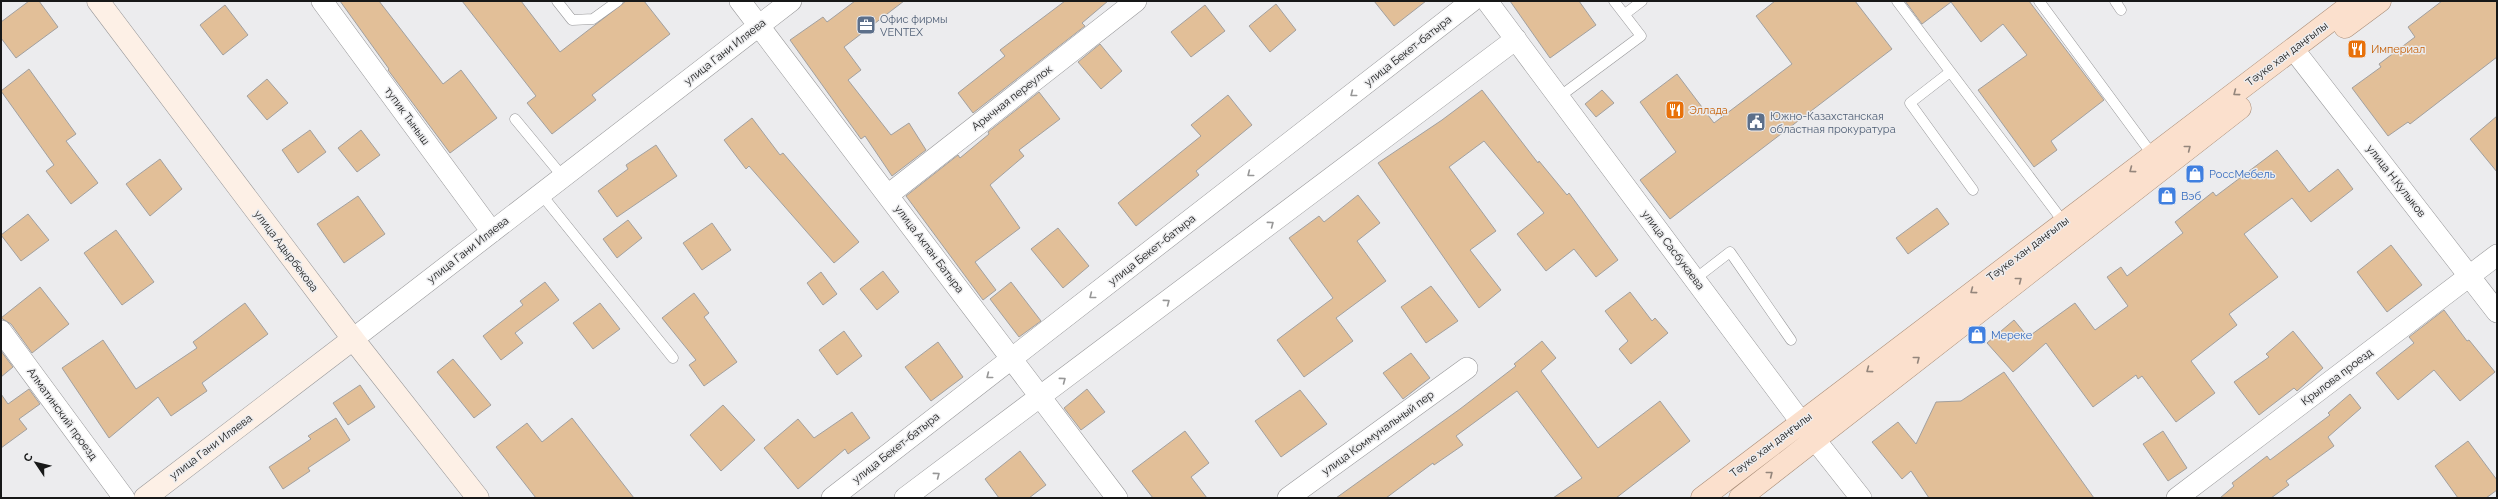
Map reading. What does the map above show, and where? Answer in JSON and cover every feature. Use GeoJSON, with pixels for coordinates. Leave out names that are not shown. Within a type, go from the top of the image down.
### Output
{"type":"FeatureCollection","features":[{"type":"Feature","properties":{"kind":"main road","name":"улица Адырбекова"},"geometry":{"type":"LineString","coordinates":[[98,1],[353,339],[478,498]]}},
{"type":"Feature","properties":{"kind":"main road","name":"Тәуке хан даңғылы"},"geometry":{"type":"LineString","coordinates":[[2298,55],[2356,1]]}},
{"type":"Feature","properties":{"kind":"main road","name":"Тәуке хан даңғылы"},"geometry":{"type":"LineString","coordinates":[[1741,497],[1815,439],[2069,230],[2157,161],[2298,55],[2380,1]]}},
{"type":"Feature","properties":{"kind":"main road","name":"Тәуке хан даңғылы"},"geometry":{"type":"LineString","coordinates":[[1702,498],[1801,422],[2069,230]]}},
{"type":"Feature","properties":{"kind":"main road","name":"улица Гани Иляева"},"geometry":{"type":"LineString","coordinates":[[145,498],[353,339]]}},
{"type":"Feature","properties":{"kind":"street","name":"тупик Тыныш"},"geometry":{"type":"LineString","coordinates":[[322,1],[492,232]]}},
{"type":"Feature","properties":{"kind":"street","name":"улица Акпан Батыра"},"geometry":{"type":"LineString","coordinates":[[740,1],[1117,498]]}},
{"type":"Feature","properties":{"kind":"street","name":"улица Гани Иляева"},"geometry":{"type":"LineString","coordinates":[[353,339],[791,1]]}},
{"type":"Feature","properties":{"kind":"street","name":"Арычная переулок"},"geometry":{"type":"LineString","coordinates":[[888,195],[1136,1]]}},
{"type":"Feature","properties":{"kind":"street","name":"улица Бекет-батыра"},"geometry":{"type":"LineString","coordinates":[[832,498],[1472,1]]}},
{"type":"Feature","properties":{"kind":"street","name":"улица Сасбукаева"},"geometry":{"type":"LineString","coordinates":[[1487,1],[1801,422],[1861,498]]}},
{"type":"Feature","properties":{"kind":"street"},"geometry":{"type":"LineString","coordinates":[[905,498],[1516,39]]}},
{"type":"Feature","properties":{"kind":"street","name":"улица Н.Кулыков"},"geometry":{"type":"LineString","coordinates":[[2298,55],[2497,312]]}},
{"type":"Feature","properties":{"kind":"street","name":"Крылова проезд"},"geometry":{"type":"LineString","coordinates":[[2177,498],[2497,255]]}},
{"type":"Feature","properties":{"kind":"street","name":"Алматинский проезд"},"geometry":{"type":"LineString","coordinates":[[1,331],[124,498]]}},
{"type":"Feature","properties":{"kind":"street","name":"улица Коммунальный пер"},"geometry":{"type":"LineString","coordinates":[[1288,498],[1467,368]]}},
{"type":"Feature","properties":{"kind":"lane"},"geometry":{"type":"LineString","coordinates":[[557,1],[572,20],[593,19],[618,1]]}},
{"type":"Feature","properties":{"kind":"lane"},"geometry":{"type":"LineString","coordinates":[[1559,97],[1641,36],[1614,1]]}},
{"type":"Feature","properties":{"kind":"lane"},"geometry":{"type":"LineString","coordinates":[[1625,14],[1642,1]]}},
{"type":"Feature","properties":{"kind":"lane"},"geometry":{"type":"LineString","coordinates":[[1897,1],[2069,230]]}},
{"type":"Feature","properties":{"kind":"lane"},"geometry":{"type":"LineString","coordinates":[[2039,1],[2157,161]]}},
{"type":"Feature","properties":{"kind":"lane"},"geometry":{"type":"LineString","coordinates":[[2115,1],[2121,10]]}},
{"type":"Feature","properties":{"kind":"lane"},"geometry":{"type":"LineString","coordinates":[[1950,72],[1910,103],[1973,190]]}},
{"type":"Feature","properties":{"kind":"lane"},"geometry":{"type":"LineString","coordinates":[[515,119],[563,177]]}},
{"type":"Feature","properties":{"kind":"lane"},"geometry":{"type":"LineString","coordinates":[[541,194],[674,358]]}},
{"type":"Feature","properties":{"kind":"lane"},"geometry":{"type":"LineString","coordinates":[[1695,279],[1730,252],[1792,340]]}},
{"type":"Feature","properties":{"kind":"building"},"geometry":{"type":"Polygon","coordinates":[[[29,1],[39,1],[58,27],[16,58],[1,38],[1,22],[29,1]]]}},
{"type":"Feature","properties":{"kind":"building"},"geometry":{"type":"Polygon","coordinates":[[[340,1],[379,1],[443,84],[461,70],[497,118],[450,153],[388,70],[389,69],[340,1]]]}},
{"type":"Feature","properties":{"kind":"building"},"geometry":{"type":"Polygon","coordinates":[[[462,1],[521,1],[560,52],[626,1],[644,1],[670,34],[592,95],[596,100],[552,134],[527,103],[536,96],[462,1]]]}},
{"type":"Feature","properties":{"kind":"building"},"geometry":{"type":"Polygon","coordinates":[[[855,1],[904,1],[844,47],[861,70],[848,80],[891,135],[909,123],[926,150],[892,176],[865,136],[861,139],[790,40],[823,17],[827,22],[855,1]]]}},
{"type":"Feature","properties":{"kind":"building"},"geometry":{"type":"Polygon","coordinates":[[[1065,1],[1108,1],[1082,23],[1085,26],[973,113],[958,93],[1005,56],[1000,50],[1065,1]]]}},
{"type":"Feature","properties":{"kind":"building"},"geometry":{"type":"Polygon","coordinates":[[[1374,1],[1426,1],[1394,26],[1374,1]]]}},
{"type":"Feature","properties":{"kind":"building"},"geometry":{"type":"Polygon","coordinates":[[[1510,1],[1579,1],[1596,25],[1550,58],[1510,1]]]}},
{"type":"Feature","properties":{"kind":"building","name":"Южно-Казахстанская областная прокуратура"},"geometry":{"type":"Polygon","coordinates":[[[1775,1],[1855,1],[1892,49],[1670,219],[1640,180],[1676,152],[1640,102],[1677,74],[1714,123],[1792,64],[1756,16],[1775,1]]]}},
{"type":"Feature","properties":{"kind":"building"},"geometry":{"type":"Polygon","coordinates":[[[1905,1],[2029,1],[2104,100],[2051,141],[2057,150],[2034,167],[1978,90],[2027,55],[2003,24],[1981,42],[1951,2],[1922,24],[1905,1]]]}},
{"type":"Feature","properties":{"kind":"building"},"geometry":{"type":"Polygon","coordinates":[[[2442,1],[2497,1],[2497,57],[2410,124],[2408,122],[2388,136],[2352,88],[2381,67],[2379,64],[2415,37],[2408,27],[2442,1]]]}},
{"type":"Feature","properties":{"kind":"building"},"geometry":{"type":"Polygon","coordinates":[[[1276,4],[1296,30],[1270,52],[1249,26],[1276,4]]]}},
{"type":"Feature","properties":{"kind":"building"},"geometry":{"type":"Polygon","coordinates":[[[225,5],[248,35],[223,55],[200,25],[225,5]]]}},
{"type":"Feature","properties":{"kind":"building"},"geometry":{"type":"Polygon","coordinates":[[[1205,5],[1225,31],[1191,57],[1171,32],[1205,5]]]}},
{"type":"Feature","properties":{"kind":"building"},"geometry":{"type":"Polygon","coordinates":[[[1100,44],[1122,71],[1101,89],[1078,62],[1100,44]]]}},
{"type":"Feature","properties":{"kind":"building"},"geometry":{"type":"Polygon","coordinates":[[[29,69],[76,134],[66,141],[98,183],[71,204],[46,171],[54,165],[1,91],[29,69]]]}},
{"type":"Feature","properties":{"kind":"building"},"geometry":{"type":"Polygon","coordinates":[[[267,79],[288,103],[267,120],[247,96],[267,79]]]}},
{"type":"Feature","properties":{"kind":"building"},"geometry":{"type":"Polygon","coordinates":[[[1482,90],[1538,163],[1539,161],[1567,195],[1569,193],[1618,260],[1596,277],[1574,249],[1546,271],[1517,234],[1544,213],[1484,141],[1449,167],[1496,231],[1470,250],[1501,290],[1479,308],[1378,163],[1442,120],[1482,90]]]}},
{"type":"Feature","properties":{"kind":"building"},"geometry":{"type":"Polygon","coordinates":[[[1602,90],[1614,103],[1596,117],[1585,104],[1602,90]]]}},
{"type":"Feature","properties":{"kind":"building"},"geometry":{"type":"Polygon","coordinates":[[[1039,92],[1060,119],[1019,150],[1024,156],[990,185],[1020,228],[975,262],[996,290],[983,300],[906,196],[958,155],[960,158],[989,134],[988,132],[1039,92]]]}},
{"type":"Feature","properties":{"kind":"building"},"geometry":{"type":"Polygon","coordinates":[[[1228,95],[1252,125],[1196,171],[1199,175],[1136,226],[1118,203],[1201,136],[1191,125],[1228,95]]]}},
{"type":"Feature","properties":{"kind":"building"},"geometry":{"type":"Polygon","coordinates":[[[2497,116],[2497,172],[2470,139],[2497,116]]]}},
{"type":"Feature","properties":{"kind":"building"},"geometry":{"type":"Polygon","coordinates":[[[752,118],[780,155],[783,153],[859,242],[834,263],[749,166],[746,169],[724,140],[752,118]]]}},
{"type":"Feature","properties":{"kind":"building"},"geometry":{"type":"Polygon","coordinates":[[[310,130],[326,152],[298,173],[282,150],[310,130]]]}},
{"type":"Feature","properties":{"kind":"building"},"geometry":{"type":"Polygon","coordinates":[[[361,130],[380,155],[357,172],[338,148],[361,130]]]}},
{"type":"Feature","properties":{"kind":"building"},"geometry":{"type":"Polygon","coordinates":[[[656,145],[677,176],[617,217],[598,191],[628,169],[626,165],[656,145]]]}},
{"type":"Feature","properties":{"kind":"building"},"geometry":{"type":"Polygon","coordinates":[[[2277,150],[2309,192],[2338,169],[2353,189],[2311,222],[2292,198],[2244,234],[2278,277],[2229,314],[2237,325],[2191,361],[2215,393],[2176,422],[2142,376],[2138,379],[2136,375],[2093,407],[2046,343],[2013,372],[1987,343],[2014,320],[2028,337],[2075,303],[2095,330],[2128,306],[2107,277],[2121,267],[2127,276],[2183,233],[2175,222],[2213,192],[2216,196],[2277,150]]]}},
{"type":"Feature","properties":{"kind":"building"},"geometry":{"type":"Polygon","coordinates":[[[160,159],[182,189],[150,216],[126,184],[160,159]]]}},
{"type":"Feature","properties":{"kind":"building"},"geometry":{"type":"Polygon","coordinates":[[[1358,195],[1380,223],[1357,241],[1386,281],[1336,318],[1353,341],[1304,377],[1277,340],[1333,298],[1289,238],[1319,216],[1324,222],[1358,195]]]}},
{"type":"Feature","properties":{"kind":"building"},"geometry":{"type":"Polygon","coordinates":[[[358,196],[385,234],[344,263],[317,224],[358,196]]]}},
{"type":"Feature","properties":{"kind":"building"},"geometry":{"type":"Polygon","coordinates":[[[1937,208],[1949,224],[1908,254],[1896,238],[1937,208]]]}},
{"type":"Feature","properties":{"kind":"building"},"geometry":{"type":"Polygon","coordinates":[[[28,214],[49,240],[21,261],[1,235],[28,214]]]}},
{"type":"Feature","properties":{"kind":"building"},"geometry":{"type":"Polygon","coordinates":[[[628,220],[642,238],[617,258],[603,239],[628,220]]]}},
{"type":"Feature","properties":{"kind":"building"},"geometry":{"type":"Polygon","coordinates":[[[712,223],[731,250],[702,270],[683,243],[712,223]]]}},
{"type":"Feature","properties":{"kind":"building"},"geometry":{"type":"Polygon","coordinates":[[[1058,228],[1089,266],[1063,288],[1031,249],[1058,228]]]}},
{"type":"Feature","properties":{"kind":"building"},"geometry":{"type":"Polygon","coordinates":[[[116,230],[154,282],[122,305],[84,253],[116,230]]]}},
{"type":"Feature","properties":{"kind":"building"},"geometry":{"type":"Polygon","coordinates":[[[2391,245],[2422,285],[2387,312],[2357,272],[2391,245]]]}},
{"type":"Feature","properties":{"kind":"building"},"geometry":{"type":"Polygon","coordinates":[[[883,271],[899,292],[877,310],[860,289],[883,271]]]}},
{"type":"Feature","properties":{"kind":"building"},"geometry":{"type":"Polygon","coordinates":[[[821,272],[837,294],[823,305],[807,283],[821,272]]]}},
{"type":"Feature","properties":{"kind":"building"},"geometry":{"type":"Polygon","coordinates":[[[545,282],[559,300],[515,333],[523,343],[501,360],[483,336],[523,305],[520,301],[545,282]]]}},
{"type":"Feature","properties":{"kind":"building"},"geometry":{"type":"Polygon","coordinates":[[[1011,282],[1041,321],[1019,337],[990,299],[1011,282]]]}},
{"type":"Feature","properties":{"kind":"building"},"geometry":{"type":"Polygon","coordinates":[[[1431,286],[1458,321],[1426,343],[1401,307],[1431,286]]]}},
{"type":"Feature","properties":{"kind":"building"},"geometry":{"type":"Polygon","coordinates":[[[40,287],[69,324],[32,353],[11,324],[1,318],[40,287]]]}},
{"type":"Feature","properties":{"kind":"building"},"geometry":{"type":"Polygon","coordinates":[[[1630,292],[1652,321],[1655,318],[1668,333],[1631,364],[1619,349],[1628,341],[1605,311],[1630,292]]]}},
{"type":"Feature","properties":{"kind":"building"},"geometry":{"type":"Polygon","coordinates":[[[694,293],[709,313],[704,317],[737,362],[704,386],[689,365],[696,360],[662,318],[694,293]]]}},
{"type":"Feature","properties":{"kind":"building"},"geometry":{"type":"Polygon","coordinates":[[[245,303],[268,334],[202,383],[207,391],[171,416],[158,397],[109,438],[62,368],[103,340],[136,389],[197,348],[193,342],[245,303]]]}},
{"type":"Feature","properties":{"kind":"building"},"geometry":{"type":"Polygon","coordinates":[[[600,303],[620,329],[593,349],[573,323],[600,303]]]}},
{"type":"Feature","properties":{"kind":"building"},"geometry":{"type":"Polygon","coordinates":[[[2444,310],[2467,341],[2469,340],[2495,372],[2460,401],[2434,370],[2398,400],[2376,373],[2414,343],[2409,337],[2444,310]]]}},
{"type":"Feature","properties":{"kind":"building"},"geometry":{"type":"Polygon","coordinates":[[[844,331],[862,356],[837,375],[819,350],[844,331]]]}},
{"type":"Feature","properties":{"kind":"building"},"geometry":{"type":"Polygon","coordinates":[[[2293,331],[2323,368],[2297,391],[2294,388],[2259,415],[2234,382],[2269,357],[2266,354],[2293,331]]]}},
{"type":"Feature","properties":{"kind":"building"},"geometry":{"type":"Polygon","coordinates":[[[1542,341],[1556,358],[1541,371],[1598,448],[1660,401],[1690,441],[1616,498],[1553,498],[1582,478],[1517,391],[1456,436],[1463,445],[1434,465],[1433,463],[1386,498],[1336,498],[1460,409],[1516,366],[1514,364],[1542,341]]]}},
{"type":"Feature","properties":{"kind":"building"},"geometry":{"type":"Polygon","coordinates":[[[938,342],[963,377],[931,401],[905,367],[938,342]]]}},
{"type":"Feature","properties":{"kind":"building"},"geometry":{"type":"Polygon","coordinates":[[[1,351],[13,367],[1,377],[1,351]]]}},
{"type":"Feature","properties":{"kind":"building"},"geometry":{"type":"Polygon","coordinates":[[[1411,353],[1430,378],[1403,399],[1383,373],[1411,353]]]}},
{"type":"Feature","properties":{"kind":"building"},"geometry":{"type":"Polygon","coordinates":[[[453,359],[491,405],[474,418],[437,372],[453,359]]]}},
{"type":"Feature","properties":{"kind":"building"},"geometry":{"type":"Polygon","coordinates":[[[2004,372],[2094,498],[1929,498],[1911,471],[1902,479],[1872,442],[1898,422],[1916,444],[1936,402],[1961,401],[2004,372]]]}},
{"type":"Feature","properties":{"kind":"building"},"geometry":{"type":"Polygon","coordinates":[[[360,385],[375,407],[348,425],[333,403],[360,385]]]}},
{"type":"Feature","properties":{"kind":"building"},"geometry":{"type":"Polygon","coordinates":[[[29,389],[40,404],[19,419],[27,429],[1,448],[1,394],[8,404],[29,389]]]}},
{"type":"Feature","properties":{"kind":"building"},"geometry":{"type":"Polygon","coordinates":[[[1087,389],[1105,412],[1081,430],[1064,408],[1087,389]]]}},
{"type":"Feature","properties":{"kind":"building"},"geometry":{"type":"Polygon","coordinates":[[[1300,390],[1327,424],[1281,457],[1255,421],[1300,390]]]}},
{"type":"Feature","properties":{"kind":"building"},"geometry":{"type":"Polygon","coordinates":[[[2350,394],[2361,408],[2328,437],[2334,446],[2286,481],[2289,485],[2271,498],[2220,498],[2234,486],[2232,483],[2267,456],[2270,460],[2330,415],[2328,413],[2350,394]]]}},
{"type":"Feature","properties":{"kind":"building"},"geometry":{"type":"Polygon","coordinates":[[[723,405],[755,440],[721,471],[690,435],[723,405]]]}},
{"type":"Feature","properties":{"kind":"building"},"geometry":{"type":"Polygon","coordinates":[[[852,412],[870,438],[848,454],[845,449],[798,489],[764,448],[798,419],[814,438],[852,412]]]}},
{"type":"Feature","properties":{"kind":"building"},"geometry":{"type":"Polygon","coordinates":[[[336,418],[350,440],[308,468],[310,471],[283,489],[269,467],[311,439],[308,436],[336,418]]]}},
{"type":"Feature","properties":{"kind":"building"},"geometry":{"type":"Polygon","coordinates":[[[572,418],[634,498],[536,498],[496,447],[527,423],[542,442],[572,418]]]}},
{"type":"Feature","properties":{"kind":"building"},"geometry":{"type":"Polygon","coordinates":[[[1185,431],[1209,463],[1191,477],[1207,498],[1153,498],[1132,471],[1185,431]]]}},
{"type":"Feature","properties":{"kind":"building"},"geometry":{"type":"Polygon","coordinates":[[[2163,431],[2187,468],[2168,481],[2143,444],[2163,431]]]}},
{"type":"Feature","properties":{"kind":"building"},"geometry":{"type":"Polygon","coordinates":[[[2468,441],[2497,480],[2497,490],[2486,498],[2458,498],[2435,466],[2468,441]]]}},
{"type":"Feature","properties":{"kind":"building"},"geometry":{"type":"Polygon","coordinates":[[[1020,451],[1046,485],[1029,498],[999,498],[985,479],[1020,451]]]}},
{"type":"Feature","properties":{"kind":"place","name":"Офис фирмы VENTEX"},"geometry":{"type":"Point","coordinates":[866,25]}},
{"type":"Feature","properties":{"kind":"place","name":"Империал"},"geometry":{"type":"Point","coordinates":[2357,49]}},
{"type":"Feature","properties":{"kind":"place","name":"Эллада"},"geometry":{"type":"Point","coordinates":[1675,110]}},
{"type":"Feature","properties":{"kind":"place","name":"Южно-Казахстанская областная прокуратура"},"geometry":{"type":"Point","coordinates":[1756,122]}},
{"type":"Feature","properties":{"kind":"place","name":"РоссМебель"},"geometry":{"type":"Point","coordinates":[2195,174]}},
{"type":"Feature","properties":{"kind":"place","name":"Вэб"},"geometry":{"type":"Point","coordinates":[2167,196]}},
{"type":"Feature","properties":{"kind":"place","name":"Мереке"},"geometry":{"type":"Point","coordinates":[1977,335]}}]}
